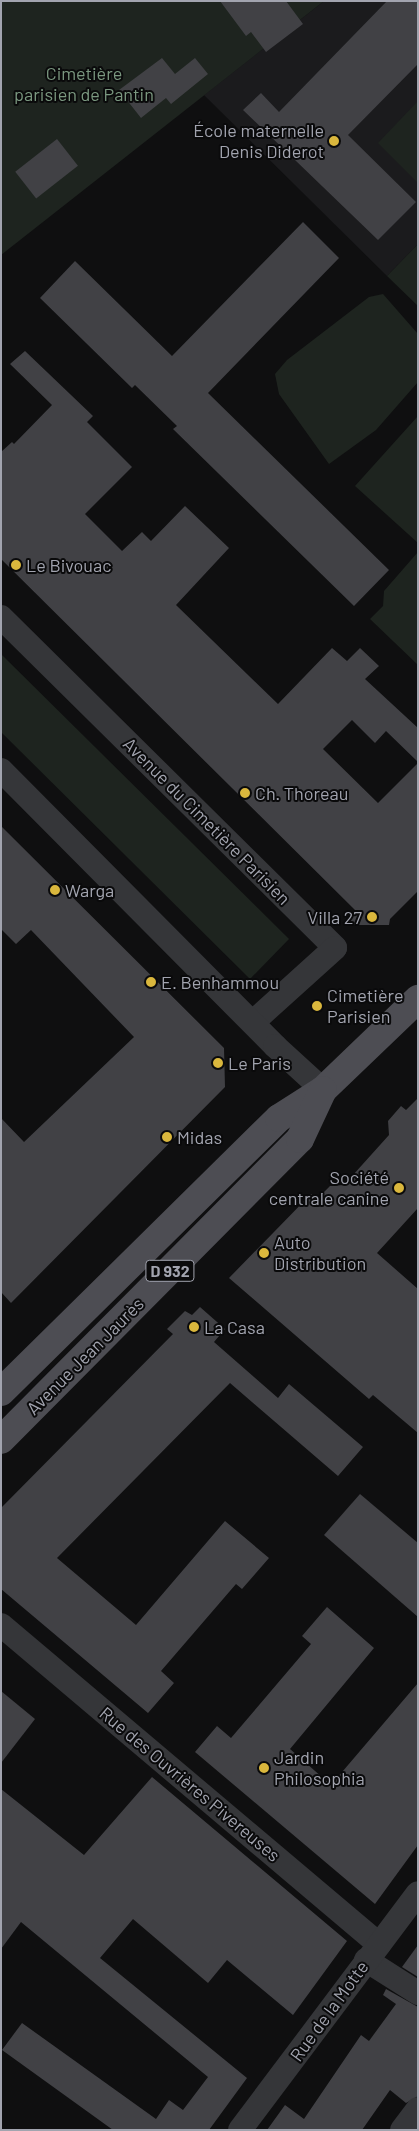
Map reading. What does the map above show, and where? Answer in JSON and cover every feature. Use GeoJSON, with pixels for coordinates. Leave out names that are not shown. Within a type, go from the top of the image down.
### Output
{"type":"FeatureCollection","features":[{"type":"Feature","properties":{"kind":"main road","name":"Avenue Jean Jaurès"},"geometry":{"type":"LineString","coordinates":[[1,1392],[279,1118],[324,1090],[418,999]]}},
{"type":"Feature","properties":{"kind":"main road","name":"Avenue Jean Jaurès"},"geometry":{"type":"LineString","coordinates":[[1,1440],[300,1140],[324,1090]]}},
{"type":"Feature","properties":{"kind":"street","name":"Avenue du Cimetière Parisien"},"geometry":{"type":"LineString","coordinates":[[1,617],[335,948],[253,1022]]}},
{"type":"Feature","properties":{"kind":"street"},"geometry":{"type":"LineString","coordinates":[[1,770],[253,1022],[324,1090]]}},
{"type":"Feature","properties":{"kind":"street","name":"Rue des Ouvrières Pivereuses"},"geometry":{"type":"LineString","coordinates":[[1,1625],[418,1993]]}},
{"type":"Feature","properties":{"kind":"street","name":"Rue de la Motte"},"geometry":{"type":"LineString","coordinates":[[240,2130],[418,1893]]}},
{"type":"Feature","properties":{"kind":"street"},"geometry":{"type":"LineString","coordinates":[[402,2130],[418,2109]]}},
{"type":"Feature","properties":{"kind":"shaded area","name":"École maternelle Denis Diderot"},"geometry":{"type":"Polygon","coordinates":[[[324,1],[418,1],[418,244],[387,276],[204,95],[324,1]]]}},
{"type":"Feature","properties":{"kind":"green space","name":"Cimetière parisien de Pantin"},"geometry":{"type":"Polygon","coordinates":[[[1,1],[324,1],[1,255],[1,1]]]}},
{"type":"Feature","properties":{"kind":"green space"},"geometry":{"type":"Polygon","coordinates":[[[418,101],[418,183],[378,143],[418,101]]]}},
{"type":"Feature","properties":{"kind":"green space"},"geometry":{"type":"Polygon","coordinates":[[[418,244],[418,306],[387,276],[418,244]]]}},
{"type":"Feature","properties":{"kind":"green space"},"geometry":{"type":"Polygon","coordinates":[[[383,294],[418,334],[418,382],[376,430],[329,464],[279,394],[275,374],[287,360],[369,297],[383,294]]]}},
{"type":"Feature","properties":{"kind":"green space"},"geometry":{"type":"Polygon","coordinates":[[[418,416],[418,543],[355,486],[418,416]]]}},
{"type":"Feature","properties":{"kind":"green space"},"geometry":{"type":"Polygon","coordinates":[[[418,552],[418,665],[370,619],[383,606],[384,591],[418,552]]]}},
{"type":"Feature","properties":{"kind":"green space"},"geometry":{"type":"Polygon","coordinates":[[[1,654],[289,939],[250,979],[1,732],[1,654]]]}},
{"type":"Feature","properties":{"kind":"building"},"geometry":{"type":"Polygon","coordinates":[[[220,1],[286,1],[303,24],[266,52],[251,32],[246,36],[220,1]]]}},
{"type":"Feature","properties":{"kind":"building"},"geometry":{"type":"Polygon","coordinates":[[[387,1],[418,1],[418,64],[348,135],[416,202],[378,240],[243,110],[261,93],[279,112],[387,1]]]}},
{"type":"Feature","properties":{"kind":"building"},"geometry":{"type":"Polygon","coordinates":[[[162,58],[175,74],[195,58],[208,74],[171,104],[166,98],[141,118],[119,90],[162,58]]]}},
{"type":"Feature","properties":{"kind":"building"},"geometry":{"type":"Polygon","coordinates":[[[57,139],[78,166],[36,198],[15,172],[57,139]]]}},
{"type":"Feature","properties":{"kind":"building"},"geometry":{"type":"Polygon","coordinates":[[[303,222],[339,258],[208,393],[389,570],[354,606],[173,429],[177,426],[135,385],[132,388],[40,298],[75,261],[172,356],[303,222]]]}},
{"type":"Feature","properties":{"kind":"building"},"geometry":{"type":"Polygon","coordinates":[[[25,351],[93,416],[87,422],[132,467],[85,514],[122,551],[142,532],[151,541],[185,506],[229,548],[176,605],[278,704],[332,648],[347,661],[360,648],[379,666],[365,679],[418,728],[418,762],[386,731],[375,743],[352,720],[323,749],[378,803],[418,763],[418,891],[390,919],[389,925],[345,925],[357,912],[1,559],[1,452],[12,442],[14,444],[52,405],[10,364],[25,351]]]}},
{"type":"Feature","properties":{"kind":"building"},"geometry":{"type":"Polygon","coordinates":[[[1,826],[224,1048],[225,1087],[11,1303],[1,1292],[1,1118],[24,1142],[134,1037],[31,930],[16,944],[1,929],[1,826]]]}},
{"type":"Feature","properties":{"kind":"building"},"geometry":{"type":"Polygon","coordinates":[[[418,1098],[418,1208],[377,1253],[418,1289],[418,1433],[373,1395],[369,1399],[229,1278],[311,1194],[317,1199],[330,1186],[344,1185],[389,1135],[388,1121],[401,1106],[406,1110],[418,1098]]]}},
{"type":"Feature","properties":{"kind":"building"},"geometry":{"type":"Polygon","coordinates":[[[200,1307],[225,1329],[214,1342],[278,1398],[289,1384],[363,1447],[338,1476],[230,1383],[57,1558],[136,1625],[225,1521],[269,1558],[242,1589],[236,1584],[161,1671],[174,1683],[148,1713],[1,1589],[1,1508],[173,1334],[167,1329],[185,1311],[192,1315],[200,1307]]]}},
{"type":"Feature","properties":{"kind":"building"},"geometry":{"type":"Polygon","coordinates":[[[360,1494],[418,1543],[418,1617],[324,1535],[360,1494]]]}},
{"type":"Feature","properties":{"kind":"building","name":"Jardin Philosophia"},"geometry":{"type":"Polygon","coordinates":[[[327,1607],[374,1648],[290,1749],[331,1785],[418,1683],[418,1845],[375,1904],[195,1752],[217,1726],[231,1738],[311,1644],[302,1636],[327,1607]]]}},
{"type":"Feature","properties":{"kind":"building"},"geometry":{"type":"Polygon","coordinates":[[[1,1691],[35,1719],[1,1763],[1,1691]]]}},
{"type":"Feature","properties":{"kind":"building"},"geometry":{"type":"Polygon","coordinates":[[[152,1777],[347,1941],[293,2015],[227,1960],[208,1983],[133,1919],[100,1958],[247,2078],[209,2130],[113,2130],[2,2050],[22,2023],[156,2119],[169,2100],[183,2110],[208,2077],[21,1922],[1,1949],[1,1789],[84,1855],[152,1777]]]}},
{"type":"Feature","properties":{"kind":"building"},"geometry":{"type":"Polygon","coordinates":[[[418,1945],[418,1977],[402,1967],[418,1945]]]}},
{"type":"Feature","properties":{"kind":"building"},"geometry":{"type":"Polygon","coordinates":[[[386,1989],[418,2007],[418,2096],[406,2103],[390,2090],[362,2130],[267,2130],[285,2105],[304,2119],[361,2035],[369,2041],[396,2004],[383,1995],[386,1989]]]}},
{"type":"Feature","properties":{"kind":"place","name":"École maternelle Denis Diderot"},"geometry":{"type":"Point","coordinates":[334,141]}},
{"type":"Feature","properties":{"kind":"place","name":"Le Bivouac"},"geometry":{"type":"Point","coordinates":[16,565]}},
{"type":"Feature","properties":{"kind":"place","name":"Ch. Thoreau"},"geometry":{"type":"Point","coordinates":[245,793]}},
{"type":"Feature","properties":{"kind":"place","name":"Warga"},"geometry":{"type":"Point","coordinates":[55,890]}},
{"type":"Feature","properties":{"kind":"place","name":"Villa 27"},"geometry":{"type":"Point","coordinates":[372,917]}},
{"type":"Feature","properties":{"kind":"place","name":"E. Benhammou"},"geometry":{"type":"Point","coordinates":[151,982]}},
{"type":"Feature","properties":{"kind":"place","name":"Cimetière Parisien"},"geometry":{"type":"Point","coordinates":[317,1006]}},
{"type":"Feature","properties":{"kind":"place","name":"Le Paris"},"geometry":{"type":"Point","coordinates":[218,1063]}},
{"type":"Feature","properties":{"kind":"place","name":"Midas"},"geometry":{"type":"Point","coordinates":[167,1137]}},
{"type":"Feature","properties":{"kind":"place","name":"Société centrale canine"},"geometry":{"type":"Point","coordinates":[399,1188]}},
{"type":"Feature","properties":{"kind":"place","name":"Auto Distribution"},"geometry":{"type":"Point","coordinates":[264,1253]}},
{"type":"Feature","properties":{"kind":"place","name":"La Casa"},"geometry":{"type":"Point","coordinates":[194,1327]}},
{"type":"Feature","properties":{"kind":"place","name":"Jardin Philosophia"},"geometry":{"type":"Point","coordinates":[264,1768]}}]}
